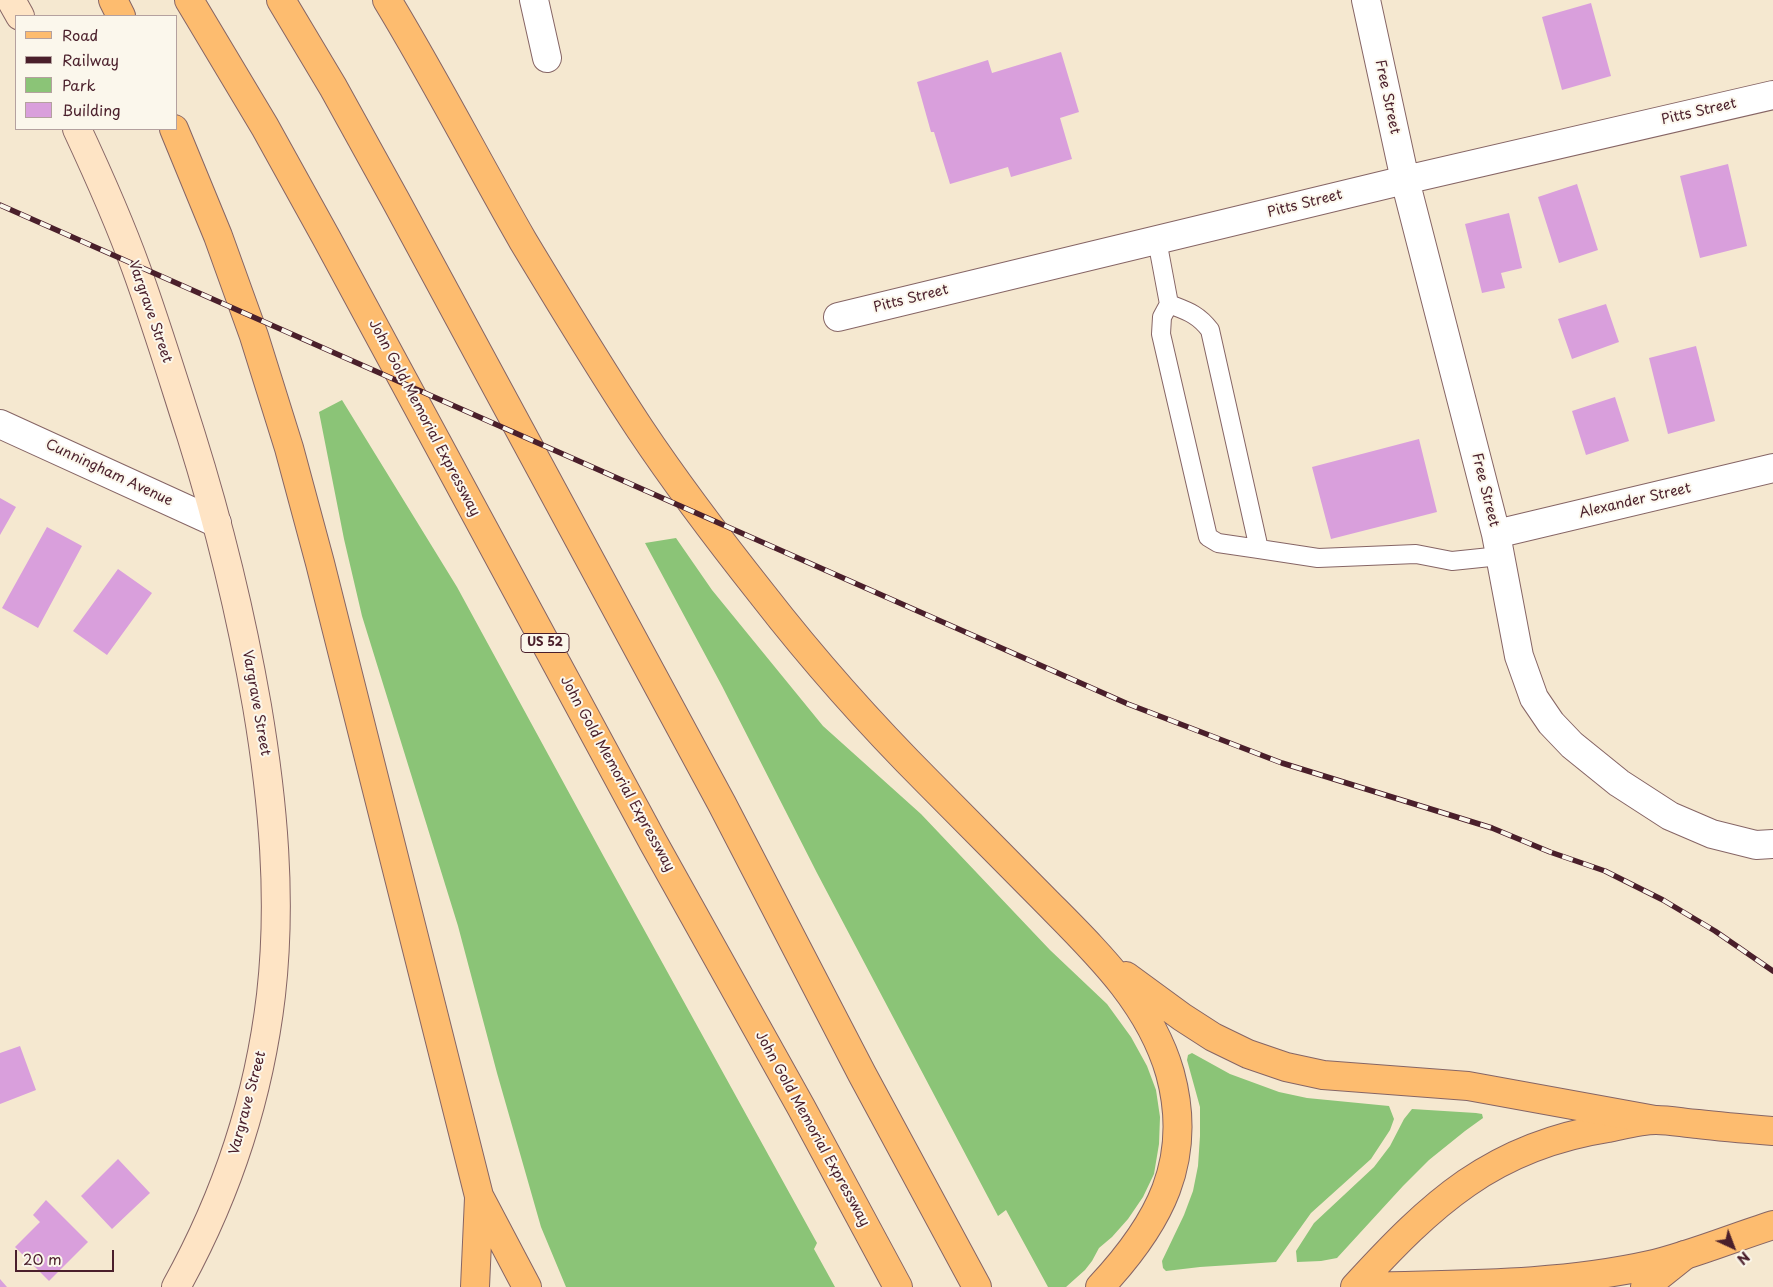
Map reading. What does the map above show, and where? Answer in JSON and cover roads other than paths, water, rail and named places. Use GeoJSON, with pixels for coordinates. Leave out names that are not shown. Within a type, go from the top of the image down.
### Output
{"type":"FeatureCollection","features":[{"type":"Feature","properties":{"kind":"main road"},"geometry":{"type":"LineString","coordinates":[[113,0],[120,15]]}},
{"type":"Feature","properties":{"kind":"main road","name":"John Gold Memorial Expressway"},"geometry":{"type":"LineString","coordinates":[[189,0],[265,127],[318,222],[653,842],[801,1107],[898,1287]]}},
{"type":"Feature","properties":{"kind":"main road"},"geometry":{"type":"LineString","coordinates":[[281,0],[333,88],[415,236],[722,804],[862,1074],[977,1287]]}},
{"type":"Feature","properties":{"kind":"main road"},"geometry":{"type":"LineString","coordinates":[[387,0],[521,238],[584,342],[642,432],[700,514],[826,673],[894,748],[1106,962],[1139,1007],[1157,1040],[1170,1073],[1176,1108],[1177,1140],[1172,1175],[1161,1205],[1144,1234],[1124,1261],[1100,1287]]}},
{"type":"Feature","properties":{"kind":"main road"},"geometry":{"type":"LineString","coordinates":[[174,130],[218,236],[248,318],[289,448],[320,562],[479,1196],[527,1287]]}},
{"type":"Feature","properties":{"kind":"main road"},"geometry":{"type":"LineString","coordinates":[[1106,962],[1182,1017],[1214,1036],[1248,1054],[1286,1067],[1332,1076],[1468,1086],[1655,1120],[1773,1131]]}},
{"type":"Feature","properties":{"kind":"main road"},"geometry":{"type":"LineString","coordinates":[[1355,1287],[1390,1249],[1441,1202],[1465,1182],[1494,1165],[1525,1150],[1559,1138],[1588,1131],[1655,1120]]}},
{"type":"Feature","properties":{"kind":"main road"},"geometry":{"type":"LineString","coordinates":[[475,1287],[479,1196]]}},
{"type":"Feature","properties":{"kind":"main road"},"geometry":{"type":"LineString","coordinates":[[1362,1287],[1486,1283],[1577,1276],[1650,1264],[1685,1255],[1773,1225]]}},
{"type":"Feature","properties":{"kind":"main road"},"geometry":{"type":"LineString","coordinates":[[1645,1287],[1685,1255]]}},
{"type":"Feature","properties":{"kind":"street"},"geometry":{"type":"LineString","coordinates":[[11,0],[19,15]]}},
{"type":"Feature","properties":{"kind":"street"},"geometry":{"type":"LineString","coordinates":[[534,0],[547,58]]}},
{"type":"Feature","properties":{"kind":"street","name":"Free Street"},"geometry":{"type":"LineString","coordinates":[[1366,0],[1406,180],[1498,545],[1519,656],[1534,698],[1551,724],[1572,745],[1619,783],[1670,816],[1712,834],[1756,845],[1773,844]]}},
{"type":"Feature","properties":{"kind":"street","name":"Pitts Street"},"geometry":{"type":"LineString","coordinates":[[838,317],[1406,180],[1773,95]]}},
{"type":"Feature","properties":{"kind":"street","name":"Vargrave Street"},"geometry":{"type":"LineString","coordinates":[[77,130],[100,178],[135,266],[165,352],[217,523],[237,605],[264,750],[274,830],[275,943],[270,1004],[262,1050],[250,1104],[234,1156],[215,1207],[176,1287]]}},
{"type":"Feature","properties":{"kind":"street","name":"Cunningham Avenue"},"geometry":{"type":"LineString","coordinates":[[0,424],[217,523]]}},
{"type":"Feature","properties":{"kind":"street","name":"Alexander Street"},"geometry":{"type":"LineString","coordinates":[[1498,545],[1773,468]]}},
{"type":"Feature","properties":{"kind":"lane"},"geometry":{"type":"LineString","coordinates":[[1157,240],[1169,304],[1162,316],[1161,334],[1208,537],[1218,543],[1318,558],[1416,554],[1452,561],[1498,545]]}},
{"type":"Feature","properties":{"kind":"lane"},"geometry":{"type":"LineString","coordinates":[[1169,304],[1193,313],[1203,320],[1210,330],[1259,549]]}},
{"type":"Feature","properties":{"kind":"railway"},"geometry":{"type":"LineString","coordinates":[[0,205],[1128,704],[1282,763],[1492,828],[1550,852],[1605,871],[1663,900],[1715,931],[1773,971]]}}]}
